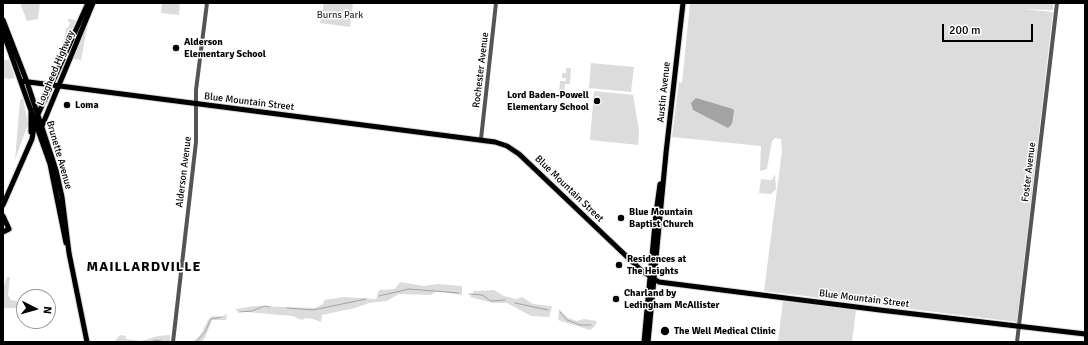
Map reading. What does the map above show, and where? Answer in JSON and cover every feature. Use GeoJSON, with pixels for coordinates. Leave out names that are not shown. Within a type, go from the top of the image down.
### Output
{"type":"FeatureCollection","features":[{"type":"Feature","properties":{"kind":"main road","name":"Lougheed Highway"},"geometry":{"type":"LineString","coordinates":[[32,139],[42,126],[55,86],[88,3]]}},
{"type":"Feature","properties":{"kind":"main road","name":"Lougheed Highway"},"geometry":{"type":"LineString","coordinates":[[3,205],[32,139],[38,115],[55,86],[93,3]]}},
{"type":"Feature","properties":{"kind":"main road","name":"Austin Avenue"},"geometry":{"type":"LineString","coordinates":[[648,342],[647,332],[660,184],[663,183],[683,3]]}},
{"type":"Feature","properties":{"kind":"main road","name":"Brunette Avenue"},"geometry":{"type":"LineString","coordinates":[[3,20],[50,164],[66,245],[69,253]]}},
{"type":"Feature","properties":{"kind":"main road","name":"Brunette Avenue"},"geometry":{"type":"LineString","coordinates":[[3,32],[38,115],[57,173],[69,253],[87,342]]}},
{"type":"Feature","properties":{"kind":"main road","name":"Blue Mountain Street"},"geometry":{"type":"LineString","coordinates":[[24,81],[481,139],[500,143],[519,154],[652,279],[670,284],[1085,334]]}},
{"type":"Feature","properties":{"kind":"main road"},"geometry":{"type":"LineString","coordinates":[[31,107],[32,139]]}},
{"type":"Feature","properties":{"kind":"main road"},"geometry":{"type":"LineString","coordinates":[[3,216],[9,229],[3,232]]}},
{"type":"Feature","properties":{"kind":"main road","name":"Austin Avenue"},"geometry":{"type":"LineString","coordinates":[[644,342],[647,332]]}},
{"type":"Feature","properties":{"kind":"street","name":"Alderson Avenue"},"geometry":{"type":"LineString","coordinates":[[173,342],[196,142],[197,82],[206,3]]}},
{"type":"Feature","properties":{"kind":"street","name":"Rochester Avenue"},"geometry":{"type":"LineString","coordinates":[[481,139],[496,3]]}},
{"type":"Feature","properties":{"kind":"street","name":"Foster Avenue"},"geometry":{"type":"LineString","coordinates":[[1017,342],[1057,3]]}},
{"type":"Feature","properties":{"kind":"green space"},"geometry":{"type":"Polygon","coordinates":[[[20,3],[40,3],[38,19],[27,21],[20,3]]]}},
{"type":"Feature","properties":{"kind":"green space"},"geometry":{"type":"Polygon","coordinates":[[[162,3],[180,3],[179,15],[161,13],[162,3]]]}},
{"type":"Feature","properties":{"kind":"green space","name":"Burns Park"},"geometry":{"type":"Polygon","coordinates":[[[324,3],[353,3],[350,27],[320,23],[324,3]]]}},
{"type":"Feature","properties":{"kind":"green space"},"geometry":{"type":"Polygon","coordinates":[[[690,3],[1053,3],[1053,10],[1023,9],[1053,12],[1017,322],[764,291],[782,151],[781,139],[775,138],[772,141],[767,169],[760,171],[761,146],[672,137],[679,82],[682,83],[690,3]]]}},
{"type":"Feature","properties":{"kind":"green space"},"geometry":{"type":"Polygon","coordinates":[[[67,19],[76,20],[67,42],[63,44],[62,42],[65,37],[66,28],[68,28],[70,23],[67,19]]]}},
{"type":"Feature","properties":{"kind":"green space"},"geometry":{"type":"Polygon","coordinates":[[[88,23],[81,60],[73,59],[86,27],[88,23]]]}},
{"type":"Feature","properties":{"kind":"green space"},"geometry":{"type":"Polygon","coordinates":[[[3,60],[9,60],[15,78],[3,78],[3,60]]]}},
{"type":"Feature","properties":{"kind":"green space"},"geometry":{"type":"Polygon","coordinates":[[[591,63],[634,67],[631,92],[589,88],[591,63]]]}},
{"type":"Feature","properties":{"kind":"green space"},"geometry":{"type":"Polygon","coordinates":[[[566,68],[571,68],[570,84],[565,84],[564,94],[559,94],[560,81],[566,81],[566,78],[562,78],[562,73],[566,73],[566,68]]]}},
{"type":"Feature","properties":{"kind":"green space"},"geometry":{"type":"Polygon","coordinates":[[[594,91],[633,95],[639,131],[638,145],[590,140],[594,91]]]}},
{"type":"Feature","properties":{"kind":"green space"},"geometry":{"type":"Polygon","coordinates":[[[23,98],[28,124],[15,160],[20,100],[23,98]]]}},
{"type":"Feature","properties":{"kind":"green space"},"geometry":{"type":"Polygon","coordinates":[[[775,174],[776,189],[771,194],[759,193],[761,179],[772,180],[775,174]]]}},
{"type":"Feature","properties":{"kind":"green space"},"geometry":{"type":"Polygon","coordinates":[[[7,277],[10,277],[8,295],[11,300],[16,301],[16,308],[3,308],[3,289],[7,277]]]}},
{"type":"Feature","properties":{"kind":"green space"},"geometry":{"type":"Polygon","coordinates":[[[400,282],[424,286],[438,284],[462,286],[462,295],[436,291],[431,295],[399,294],[387,301],[369,303],[355,308],[322,315],[321,322],[305,318],[302,320],[292,316],[236,311],[236,309],[255,306],[315,308],[323,304],[324,300],[344,297],[376,299],[379,290],[395,289],[400,282]]]}},
{"type":"Feature","properties":{"kind":"green space"},"geometry":{"type":"Polygon","coordinates":[[[494,290],[504,296],[516,299],[522,297],[533,304],[550,306],[552,307],[549,317],[531,316],[507,303],[493,303],[470,297],[474,291],[494,290]]]}},
{"type":"Feature","properties":{"kind":"green space"},"geometry":{"type":"Polygon","coordinates":[[[783,301],[856,310],[852,342],[778,342],[783,301]]]}},
{"type":"Feature","properties":{"kind":"green space"},"geometry":{"type":"Polygon","coordinates":[[[559,309],[568,318],[577,321],[584,319],[597,321],[595,326],[590,330],[558,320],[559,309]]]}},
{"type":"Feature","properties":{"kind":"green space"},"geometry":{"type":"Polygon","coordinates":[[[227,314],[226,320],[212,320],[205,338],[201,342],[193,342],[201,334],[208,320],[212,316],[221,317],[227,314]]]}},
{"type":"Feature","properties":{"kind":"green space"},"geometry":{"type":"Polygon","coordinates":[[[120,335],[126,336],[126,339],[141,341],[158,336],[170,335],[170,341],[182,342],[114,342],[120,335]]]}},
{"type":"Feature","properties":{"kind":"shaded area"},"geometry":{"type":"Polygon","coordinates":[[[696,98],[733,109],[732,124],[728,128],[693,110],[691,103],[696,98]]]}},
{"type":"Feature","properties":{"kind":"waterway"},"geometry":{"type":"LineString","coordinates":[[379,296],[409,289],[459,293]]}},
{"type":"Feature","properties":{"kind":"waterway"},"geometry":{"type":"LineString","coordinates":[[469,294],[482,295],[491,301],[505,300]]}},
{"type":"Feature","properties":{"kind":"waterway"},"geometry":{"type":"LineString","coordinates":[[287,308],[313,310],[366,299]]}},
{"type":"Feature","properties":{"kind":"waterway"},"geometry":{"type":"LineString","coordinates":[[515,303],[548,310]]}},
{"type":"Feature","properties":{"kind":"waterway"},"geometry":{"type":"LineString","coordinates":[[239,312],[252,311],[264,306],[270,307]]}},
{"type":"Feature","properties":{"kind":"waterway"},"geometry":{"type":"LineString","coordinates":[[560,312],[567,320],[580,325],[591,325]]}},
{"type":"Feature","properties":{"kind":"waterway"},"geometry":{"type":"LineString","coordinates":[[196,342],[205,332],[211,319],[222,317]]}},
{"type":"Feature","properties":{"kind":"waterway"},"geometry":{"type":"LineString","coordinates":[[151,342],[155,340],[166,342]]}},
{"type":"Feature","properties":{"kind":"place","name":"Alderson Elementary School"},"geometry":{"type":"Point","coordinates":[176,48]}},
{"type":"Feature","properties":{"kind":"place","name":"Lord Baden-Powell Elementary School"},"geometry":{"type":"Point","coordinates":[597,101]}},
{"type":"Feature","properties":{"kind":"place","name":"Loma"},"geometry":{"type":"Point","coordinates":[67,105]}},
{"type":"Feature","properties":{"kind":"place","name":"Blue Mountain Baptist Church"},"geometry":{"type":"Point","coordinates":[621,218]}},
{"type":"Feature","properties":{"kind":"place","name":"Residences at The Heights"},"geometry":{"type":"Point","coordinates":[619,265]}},
{"type":"Feature","properties":{"kind":"place","name":"Charland by Ledingham McAllister"},"geometry":{"type":"Point","coordinates":[616,299]}},
{"type":"Feature","properties":{"kind":"place","name":"The Well Medical Clinic"},"geometry":{"type":"Point","coordinates":[665,331]}},
{"type":"Feature","properties":{"kind":"district","name":"MAILLARDVILLE"},"geometry":{"type":"Point","coordinates":[144,267]}}]}
